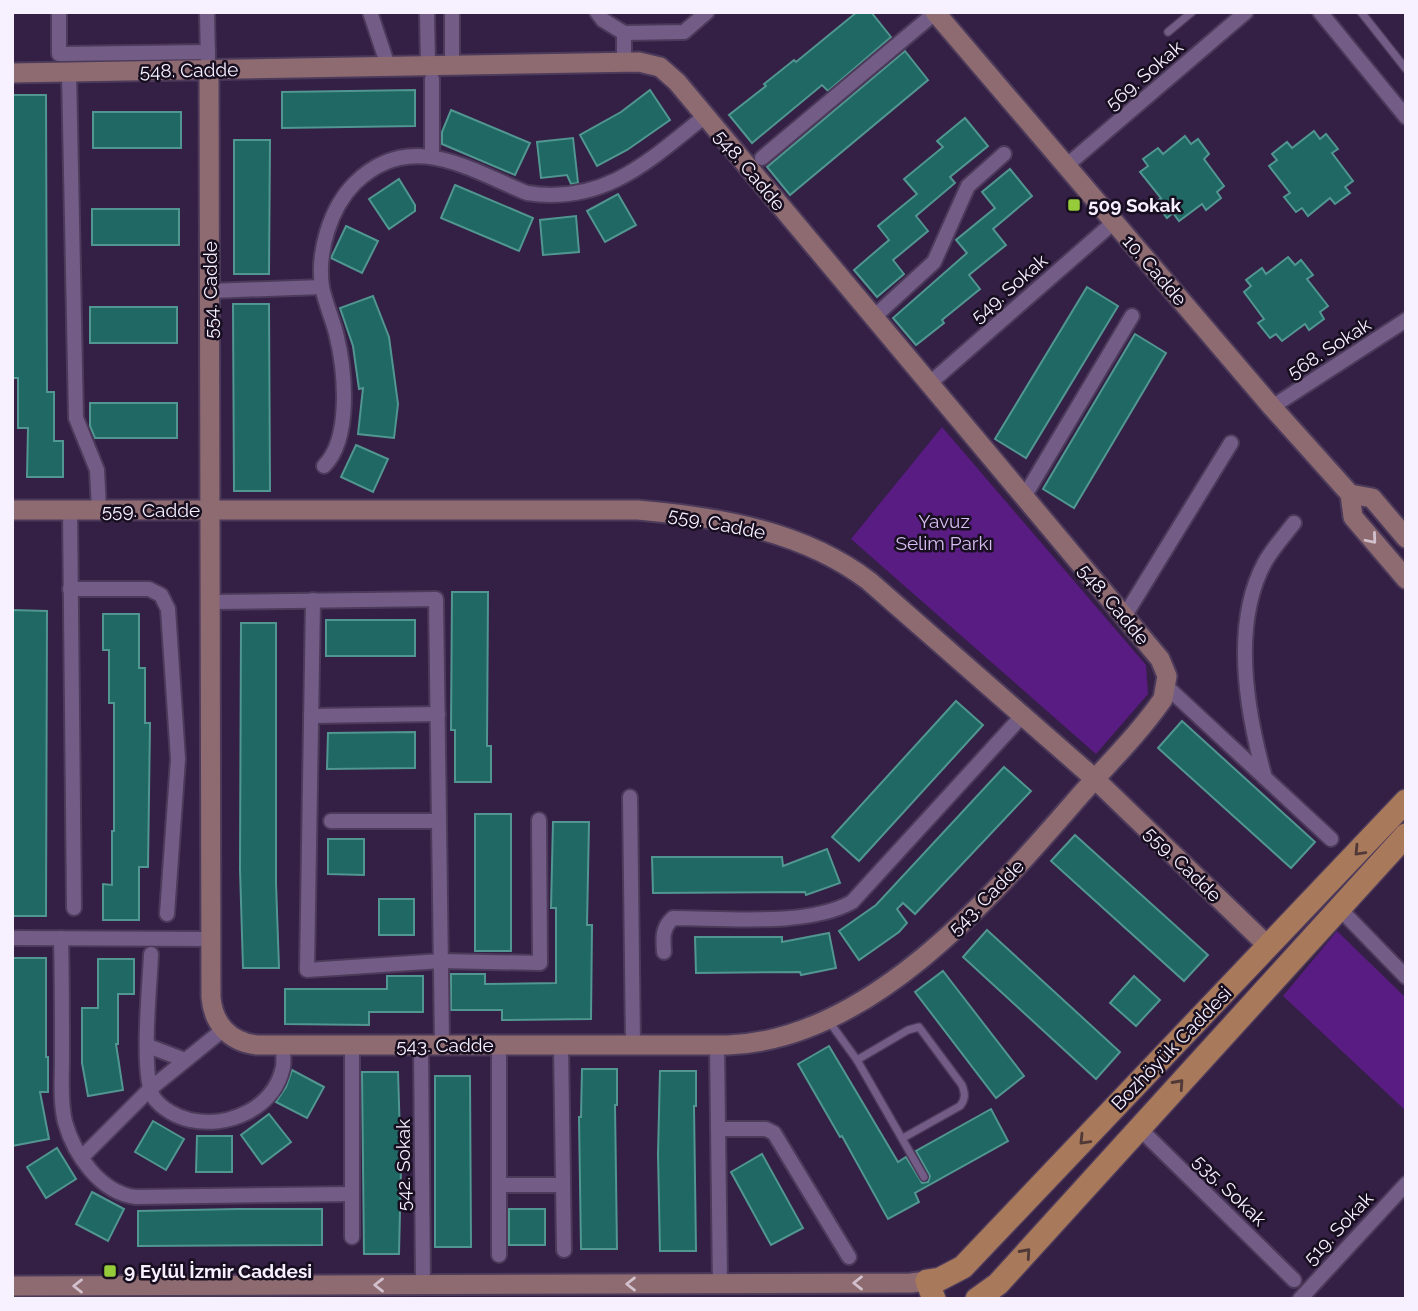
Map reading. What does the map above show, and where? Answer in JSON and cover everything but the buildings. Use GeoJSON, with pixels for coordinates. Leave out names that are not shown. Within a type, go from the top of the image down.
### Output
{"type":"FeatureCollection","features":[{"type":"Feature","properties":{"kind":"main road","name":"Bozhöyük Caddesi"},"geometry":{"type":"LineString","coordinates":[[930,1290],[963,1267],[1406,801]]}},
{"type":"Feature","properties":{"kind":"main road","name":"Bozhöyük Caddesi"},"geometry":{"type":"LineString","coordinates":[[976,1299],[998,1284],[1406,835]]}},
{"type":"Feature","properties":{"kind":"main road"},"geometry":{"type":"LineString","coordinates":[[963,1267],[976,1299]]}},
{"type":"Feature","properties":{"kind":"street"},"geometry":{"type":"LineString","coordinates":[[59,12],[60,54],[208,61],[207,12]]}},
{"type":"Feature","properties":{"kind":"street"},"geometry":{"type":"LineString","coordinates":[[370,12],[388,66]]}},
{"type":"Feature","properties":{"kind":"street"},"geometry":{"type":"LineString","coordinates":[[427,12],[432,156]]}},
{"type":"Feature","properties":{"kind":"street"},"geometry":{"type":"LineString","coordinates":[[452,12],[452,65]]}},
{"type":"Feature","properties":{"kind":"street"},"geometry":{"type":"LineString","coordinates":[[597,12],[603,20],[624,33],[684,32],[707,12]]}},
{"type":"Feature","properties":{"kind":"street"},"geometry":{"type":"LineString","coordinates":[[762,158],[935,12]]}},
{"type":"Feature","properties":{"kind":"street","name":"10. Cadde"},"geometry":{"type":"LineString","coordinates":[[935,12],[1272,407],[1350,494],[1353,517],[1406,579]]}},
{"type":"Feature","properties":{"kind":"street","name":"569. Sokak"},"geometry":{"type":"LineString","coordinates":[[1066,166],[1246,12]]}},
{"type":"Feature","properties":{"kind":"street"},"geometry":{"type":"LineString","coordinates":[[1320,12],[1406,117]]}},
{"type":"Feature","properties":{"kind":"street"},"geometry":{"type":"LineString","coordinates":[[624,33],[624,62]]}},
{"type":"Feature","properties":{"kind":"street","name":"548. Cadde"},"geometry":{"type":"LineString","coordinates":[[12,73],[69,72],[208,61],[388,66],[430,73],[452,65],[647,62],[660,67],[677,82],[1160,659],[1167,676],[1167,687]]}},
{"type":"Feature","properties":{"kind":"street","name":"554. Cadde"},"geometry":{"type":"LineString","coordinates":[[208,61],[211,510]]}},
{"type":"Feature","properties":{"kind":"street"},"geometry":{"type":"LineString","coordinates":[[69,72],[76,418],[97,470],[99,510]]}},
{"type":"Feature","properties":{"kind":"street"},"geometry":{"type":"LineString","coordinates":[[324,466],[338,447],[343,404],[339,346],[322,287],[324,245],[339,202],[361,177],[380,164],[411,156],[432,156],[527,192],[543,195],[580,192],[620,180],[641,168],[705,116]]}},
{"type":"Feature","properties":{"kind":"street"},"geometry":{"type":"LineString","coordinates":[[874,317],[934,262],[968,186],[1004,154]]}},
{"type":"Feature","properties":{"kind":"street","name":"549. Sokak"},"geometry":{"type":"LineString","coordinates":[[929,384],[1114,222]]}},
{"type":"Feature","properties":{"kind":"street"},"geometry":{"type":"LineString","coordinates":[[210,291],[322,287]]}},
{"type":"Feature","properties":{"kind":"street"},"geometry":{"type":"LineString","coordinates":[[1024,497],[1132,316]]}},
{"type":"Feature","properties":{"kind":"street","name":"568. Sokak"},"geometry":{"type":"LineString","coordinates":[[1272,407],[1406,320]]}},
{"type":"Feature","properties":{"kind":"street"},"geometry":{"type":"LineString","coordinates":[[1124,617],[1231,443]]}},
{"type":"Feature","properties":{"kind":"street","name":"10. Cadde"},"geometry":{"type":"LineString","coordinates":[[1350,494],[1371,498],[1406,538]]}},
{"type":"Feature","properties":{"kind":"street","name":"559. Cadde"},"geometry":{"type":"LineString","coordinates":[[12,510],[606,509],[674,513],[743,525],[796,541],[851,568],[869,581],[1095,779],[1268,946]]}},
{"type":"Feature","properties":{"kind":"street"},"geometry":{"type":"LineString","coordinates":[[70,510],[74,908]]}},
{"type":"Feature","properties":{"kind":"street"},"geometry":{"type":"LineString","coordinates":[[82,1157],[150,1089],[224,1029],[214,1014],[211,1002],[211,510]]}},
{"type":"Feature","properties":{"kind":"street"},"geometry":{"type":"LineString","coordinates":[[1265,778],[1249,711],[1247,632],[1259,576],[1275,547],[1294,523]]}},
{"type":"Feature","properties":{"kind":"street"},"geometry":{"type":"LineString","coordinates":[[71,589],[149,589],[161,595],[168,609],[178,759],[167,914]]}},
{"type":"Feature","properties":{"kind":"street"},"geometry":{"type":"LineString","coordinates":[[211,601],[436,599],[442,1045]]}},
{"type":"Feature","properties":{"kind":"street"},"geometry":{"type":"LineString","coordinates":[[313,600],[307,970],[441,961],[540,962],[539,820]]}},
{"type":"Feature","properties":{"kind":"street"},"geometry":{"type":"LineString","coordinates":[[1095,779],[1159,705],[1167,687],[1331,839]]}},
{"type":"Feature","properties":{"kind":"street"},"geometry":{"type":"LineString","coordinates":[[311,716],[438,714]]}},
{"type":"Feature","properties":{"kind":"street"},"geometry":{"type":"LineString","coordinates":[[664,952],[663,936],[666,924],[673,918],[809,917],[852,902],[1023,716]]}},
{"type":"Feature","properties":{"kind":"street","name":"543. Cadde"},"geometry":{"type":"LineString","coordinates":[[224,1029],[236,1039],[249,1044],[283,1045],[717,1045],[752,1044],[777,1039],[828,1019],[878,989],[933,950],[1032,851],[1095,779]]}},
{"type":"Feature","properties":{"kind":"street"},"geometry":{"type":"LineString","coordinates":[[629,797],[633,1045]]}},
{"type":"Feature","properties":{"kind":"street"},"geometry":{"type":"LineString","coordinates":[[331,821],[439,821]]}},
{"type":"Feature","properties":{"kind":"street"},"geometry":{"type":"LineString","coordinates":[[1339,908],[1406,977]]}},
{"type":"Feature","properties":{"kind":"street"},"geometry":{"type":"LineString","coordinates":[[12,938],[211,939]]}},
{"type":"Feature","properties":{"kind":"street"},"geometry":{"type":"LineString","coordinates":[[61,938],[62,1103],[65,1123],[82,1157],[103,1182],[129,1196],[352,1194]]}},
{"type":"Feature","properties":{"kind":"street"},"geometry":{"type":"LineString","coordinates":[[151,954],[148,1045],[150,1089],[162,1106],[183,1119],[208,1122],[233,1119],[254,1108],[275,1086],[283,1066],[283,1045]]}},
{"type":"Feature","properties":{"kind":"street"},"geometry":{"type":"LineString","coordinates":[[148,1045],[185,1060]]}},
{"type":"Feature","properties":{"kind":"street"},"geometry":{"type":"LineString","coordinates":[[352,1045],[352,1237]]}},
{"type":"Feature","properties":{"kind":"street","name":"542. Sokak"},"geometry":{"type":"LineString","coordinates":[[421,1045],[423,1285]]}},
{"type":"Feature","properties":{"kind":"street"},"geometry":{"type":"LineString","coordinates":[[499,1045],[499,1255]]}},
{"type":"Feature","properties":{"kind":"street"},"geometry":{"type":"LineString","coordinates":[[561,1045],[564,1250]]}},
{"type":"Feature","properties":{"kind":"street"},"geometry":{"type":"LineString","coordinates":[[717,1045],[720,1284]]}},
{"type":"Feature","properties":{"kind":"street","name":"535. Sokak"},"geometry":{"type":"LineString","coordinates":[[1139,1128],[1294,1280]]}},
{"type":"Feature","properties":{"kind":"street"},"geometry":{"type":"LineString","coordinates":[[718,1129],[766,1129],[774,1133],[849,1256]]}},
{"type":"Feature","properties":{"kind":"street","name":"519. Sokak"},"geometry":{"type":"LineString","coordinates":[[1300,1299],[1406,1184]]}},
{"type":"Feature","properties":{"kind":"street"},"geometry":{"type":"LineString","coordinates":[[499,1185],[563,1185]]}},
{"type":"Feature","properties":{"kind":"street"},"geometry":{"type":"LineString","coordinates":[[12,1286],[720,1284],[930,1290]]}},
{"type":"Feature","properties":{"kind":"lane"},"geometry":{"type":"LineString","coordinates":[[1168,32],[1192,12]]}},
{"type":"Feature","properties":{"kind":"lane"},"geometry":{"type":"LineString","coordinates":[[1361,12],[1406,69]]}},
{"type":"Feature","properties":{"kind":"lane"},"geometry":{"type":"LineString","coordinates":[[828,1019],[857,1060],[924,1177]]}},
{"type":"Feature","properties":{"kind":"lane"},"geometry":{"type":"LineString","coordinates":[[857,1060],[908,1030],[919,1027],[962,1085],[965,1094],[960,1106],[903,1138]]}},
{"type":"Feature","properties":{"kind":"green space","name":"Yavuz Selim Parkı"},"geometry":{"type":"Polygon","coordinates":[[[942,427],[1146,665],[1148,694],[1096,754],[851,539],[942,427]]]}},
{"type":"Feature","properties":{"kind":"green space"},"geometry":{"type":"Polygon","coordinates":[[[1337,931],[1406,998],[1406,1111],[1283,996],[1337,931]]]}},
{"type":"Feature","properties":{"kind":"place","name":"509 Sokak"},"geometry":{"type":"Point","coordinates":[1074,205]}},
{"type":"Feature","properties":{"kind":"place","name":"9 Eylül İzmir Caddesi"},"geometry":{"type":"Point","coordinates":[110,1271]}}]}
